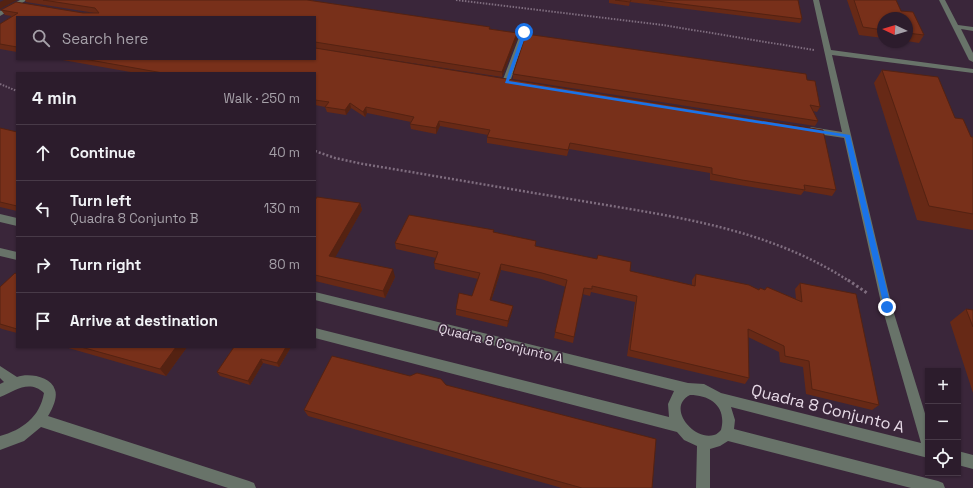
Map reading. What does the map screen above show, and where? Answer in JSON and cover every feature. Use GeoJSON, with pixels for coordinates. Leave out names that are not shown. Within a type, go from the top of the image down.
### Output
{"type":"FeatureCollection","features":[{"type":"Feature","properties":{"kind":"street"},"geometry":{"type":"LineString","coordinates":[[0,14],[24,0]]}},
{"type":"Feature","properties":{"kind":"street"},"geometry":{"type":"LineString","coordinates":[[816,0],[887,307],[927,440]]}},
{"type":"Feature","properties":{"kind":"street"},"geometry":{"type":"LineString","coordinates":[[942,0],[973,60]]}},
{"type":"Feature","properties":{"kind":"street"},"geometry":{"type":"LineString","coordinates":[[17,4],[32,6]]}},
{"type":"Feature","properties":{"kind":"street"},"geometry":{"type":"LineString","coordinates":[[957,27],[973,29]]}},
{"type":"Feature","properties":{"kind":"street"},"geometry":{"type":"LineString","coordinates":[[506,82],[524,32]]}},
{"type":"Feature","properties":{"kind":"street"},"geometry":{"type":"LineString","coordinates":[[828,52],[973,71]]}},
{"type":"Feature","properties":{"kind":"street"},"geometry":{"type":"LineString","coordinates":[[801,128],[848,136]]}},
{"type":"Feature","properties":{"kind":"street"},"geometry":{"type":"LineString","coordinates":[[0,218],[16,222]]}},
{"type":"Feature","properties":{"kind":"street"},"geometry":{"type":"LineString","coordinates":[[0,252],[16,256]]}},
{"type":"Feature","properties":{"kind":"street","name":"Quadra 8 Conjunto A"},"geometry":{"type":"LineString","coordinates":[[316,296],[688,389]]}},
{"type":"Feature","properties":{"kind":"street"},"geometry":{"type":"LineString","coordinates":[[316,333],[679,426]]}},
{"type":"Feature","properties":{"kind":"street"},"geometry":{"type":"LineString","coordinates":[[0,371],[15,383]]}},
{"type":"Feature","properties":{"kind":"street"},"geometry":{"type":"LineString","coordinates":[[0,391],[15,383],[29,380],[42,382],[50,391],[49,404],[40,420],[26,432],[11,441],[0,443]]}},
{"type":"Feature","properties":{"kind":"street"},"geometry":{"type":"LineString","coordinates":[[688,389],[704,390],[719,398],[728,410],[731,423],[728,434],[715,442],[698,441],[679,426],[675,419],[674,406],[678,395],[688,389]]}},
{"type":"Feature","properties":{"kind":"street","name":"Quadra 8 Conjunto A"},"geometry":{"type":"LineString","coordinates":[[719,398],[925,450]]}},
{"type":"Feature","properties":{"kind":"street"},"geometry":{"type":"LineString","coordinates":[[40,420],[249,488]]}},
{"type":"Feature","properties":{"kind":"street"},"geometry":{"type":"LineString","coordinates":[[728,434],[938,488]]}},
{"type":"Feature","properties":{"kind":"street"},"geometry":{"type":"LineString","coordinates":[[703,488],[704,441]]}},
{"type":"Feature","properties":{"kind":"street"},"geometry":{"type":"LineString","coordinates":[[961,459],[973,462]]}},
{"type":"Feature","properties":{"kind":"path"},"geometry":{"type":"LineString","coordinates":[[456,0],[663,25],[828,52]]}},
{"type":"Feature","properties":{"kind":"path"},"geometry":{"type":"LineString","coordinates":[[0,84],[16,91]]}},
{"type":"Feature","properties":{"kind":"path"},"geometry":{"type":"LineString","coordinates":[[316,151],[335,158],[363,164],[696,220],[759,237],[793,250],[841,276],[887,307]]}},
{"type":"Feature","properties":{"kind":"building"},"geometry":{"type":"Polygon","coordinates":[[[43,0],[307,0],[490,27],[489,29],[517,33],[502,72],[316,42],[316,16],[16,16],[16,47],[0,44],[0,24],[18,13],[1,10],[16,2],[83,13],[99,13],[95,8],[43,0]]]}},
{"type":"Feature","properties":{"kind":"building"},"geometry":{"type":"Polygon","coordinates":[[[615,0],[631,0],[630,2],[615,0]]]}},
{"type":"Feature","properties":{"kind":"building"},"geometry":{"type":"Polygon","coordinates":[[[649,0],[798,0],[802,19],[649,0]]]}},
{"type":"Feature","properties":{"kind":"building"},"geometry":{"type":"Polygon","coordinates":[[[854,0],[896,0],[901,11],[913,12],[877,12],[877,29],[863,27],[854,0]]]}},
{"type":"Feature","properties":{"kind":"building"},"geometry":{"type":"Polygon","coordinates":[[[913,12],[924,35],[913,34],[913,12]]]}},
{"type":"Feature","properties":{"kind":"building"},"geometry":{"type":"Polygon","coordinates":[[[526,34],[806,74],[807,80],[815,81],[820,107],[810,105],[818,121],[513,74],[526,34]]]}},
{"type":"Feature","properties":{"kind":"building"},"geometry":{"type":"Polygon","coordinates":[[[316,48],[823,130],[836,190],[804,185],[805,190],[742,180],[712,174],[712,168],[570,143],[568,150],[487,137],[490,130],[439,121],[436,128],[410,124],[414,117],[366,107],[363,112],[350,103],[345,110],[325,107],[329,102],[316,100],[316,72],[157,72],[90,60],[316,60],[316,48]]]}},
{"type":"Feature","properties":{"kind":"building"},"geometry":{"type":"Polygon","coordinates":[[[882,70],[938,77],[955,118],[963,119],[971,137],[973,137],[973,214],[929,206],[882,70]]]}},
{"type":"Feature","properties":{"kind":"building"},"geometry":{"type":"Polygon","coordinates":[[[0,128],[16,132],[16,206],[0,202],[0,128]]]}},
{"type":"Feature","properties":{"kind":"building"},"geometry":{"type":"Polygon","coordinates":[[[317,197],[360,203],[329,256],[393,269],[383,291],[316,275],[317,197]]]}},
{"type":"Feature","properties":{"kind":"building"},"geometry":{"type":"Polygon","coordinates":[[[409,215],[494,230],[493,232],[536,241],[535,246],[597,259],[598,255],[631,262],[630,271],[695,286],[696,274],[749,285],[759,290],[760,288],[765,290],[767,287],[802,302],[800,283],[856,294],[879,405],[812,389],[809,361],[785,356],[784,346],[748,329],[749,378],[630,350],[637,296],[592,286],[592,289],[584,288],[574,337],[555,332],[567,280],[542,273],[501,264],[490,300],[513,306],[508,321],[456,309],[459,293],[472,296],[480,273],[434,263],[438,252],[395,243],[409,215]]]}},
{"type":"Feature","properties":{"kind":"building"},"geometry":{"type":"Polygon","coordinates":[[[16,274],[16,329],[0,324],[0,287],[16,274]]]}},
{"type":"Feature","properties":{"kind":"building"},"geometry":{"type":"Polygon","coordinates":[[[966,309],[973,310],[973,327],[966,309]]]}},
{"type":"Feature","properties":{"kind":"building"},"geometry":{"type":"Polygon","coordinates":[[[85,348],[175,348],[160,369],[85,348]]]}},
{"type":"Feature","properties":{"kind":"building"},"geometry":{"type":"Polygon","coordinates":[[[233,348],[285,348],[277,363],[261,359],[248,381],[217,372],[233,348]]]}},
{"type":"Feature","properties":{"kind":"building"},"geometry":{"type":"Polygon","coordinates":[[[332,356],[410,376],[417,373],[441,379],[446,385],[656,439],[652,488],[582,488],[304,410],[332,356]]]}},
{"type":"Feature","properties":{"kind":"route"},"geometry":{"type":"LineString","coordinates":[[524,32],[506,82],[848,136],[887,307]]}}]}
